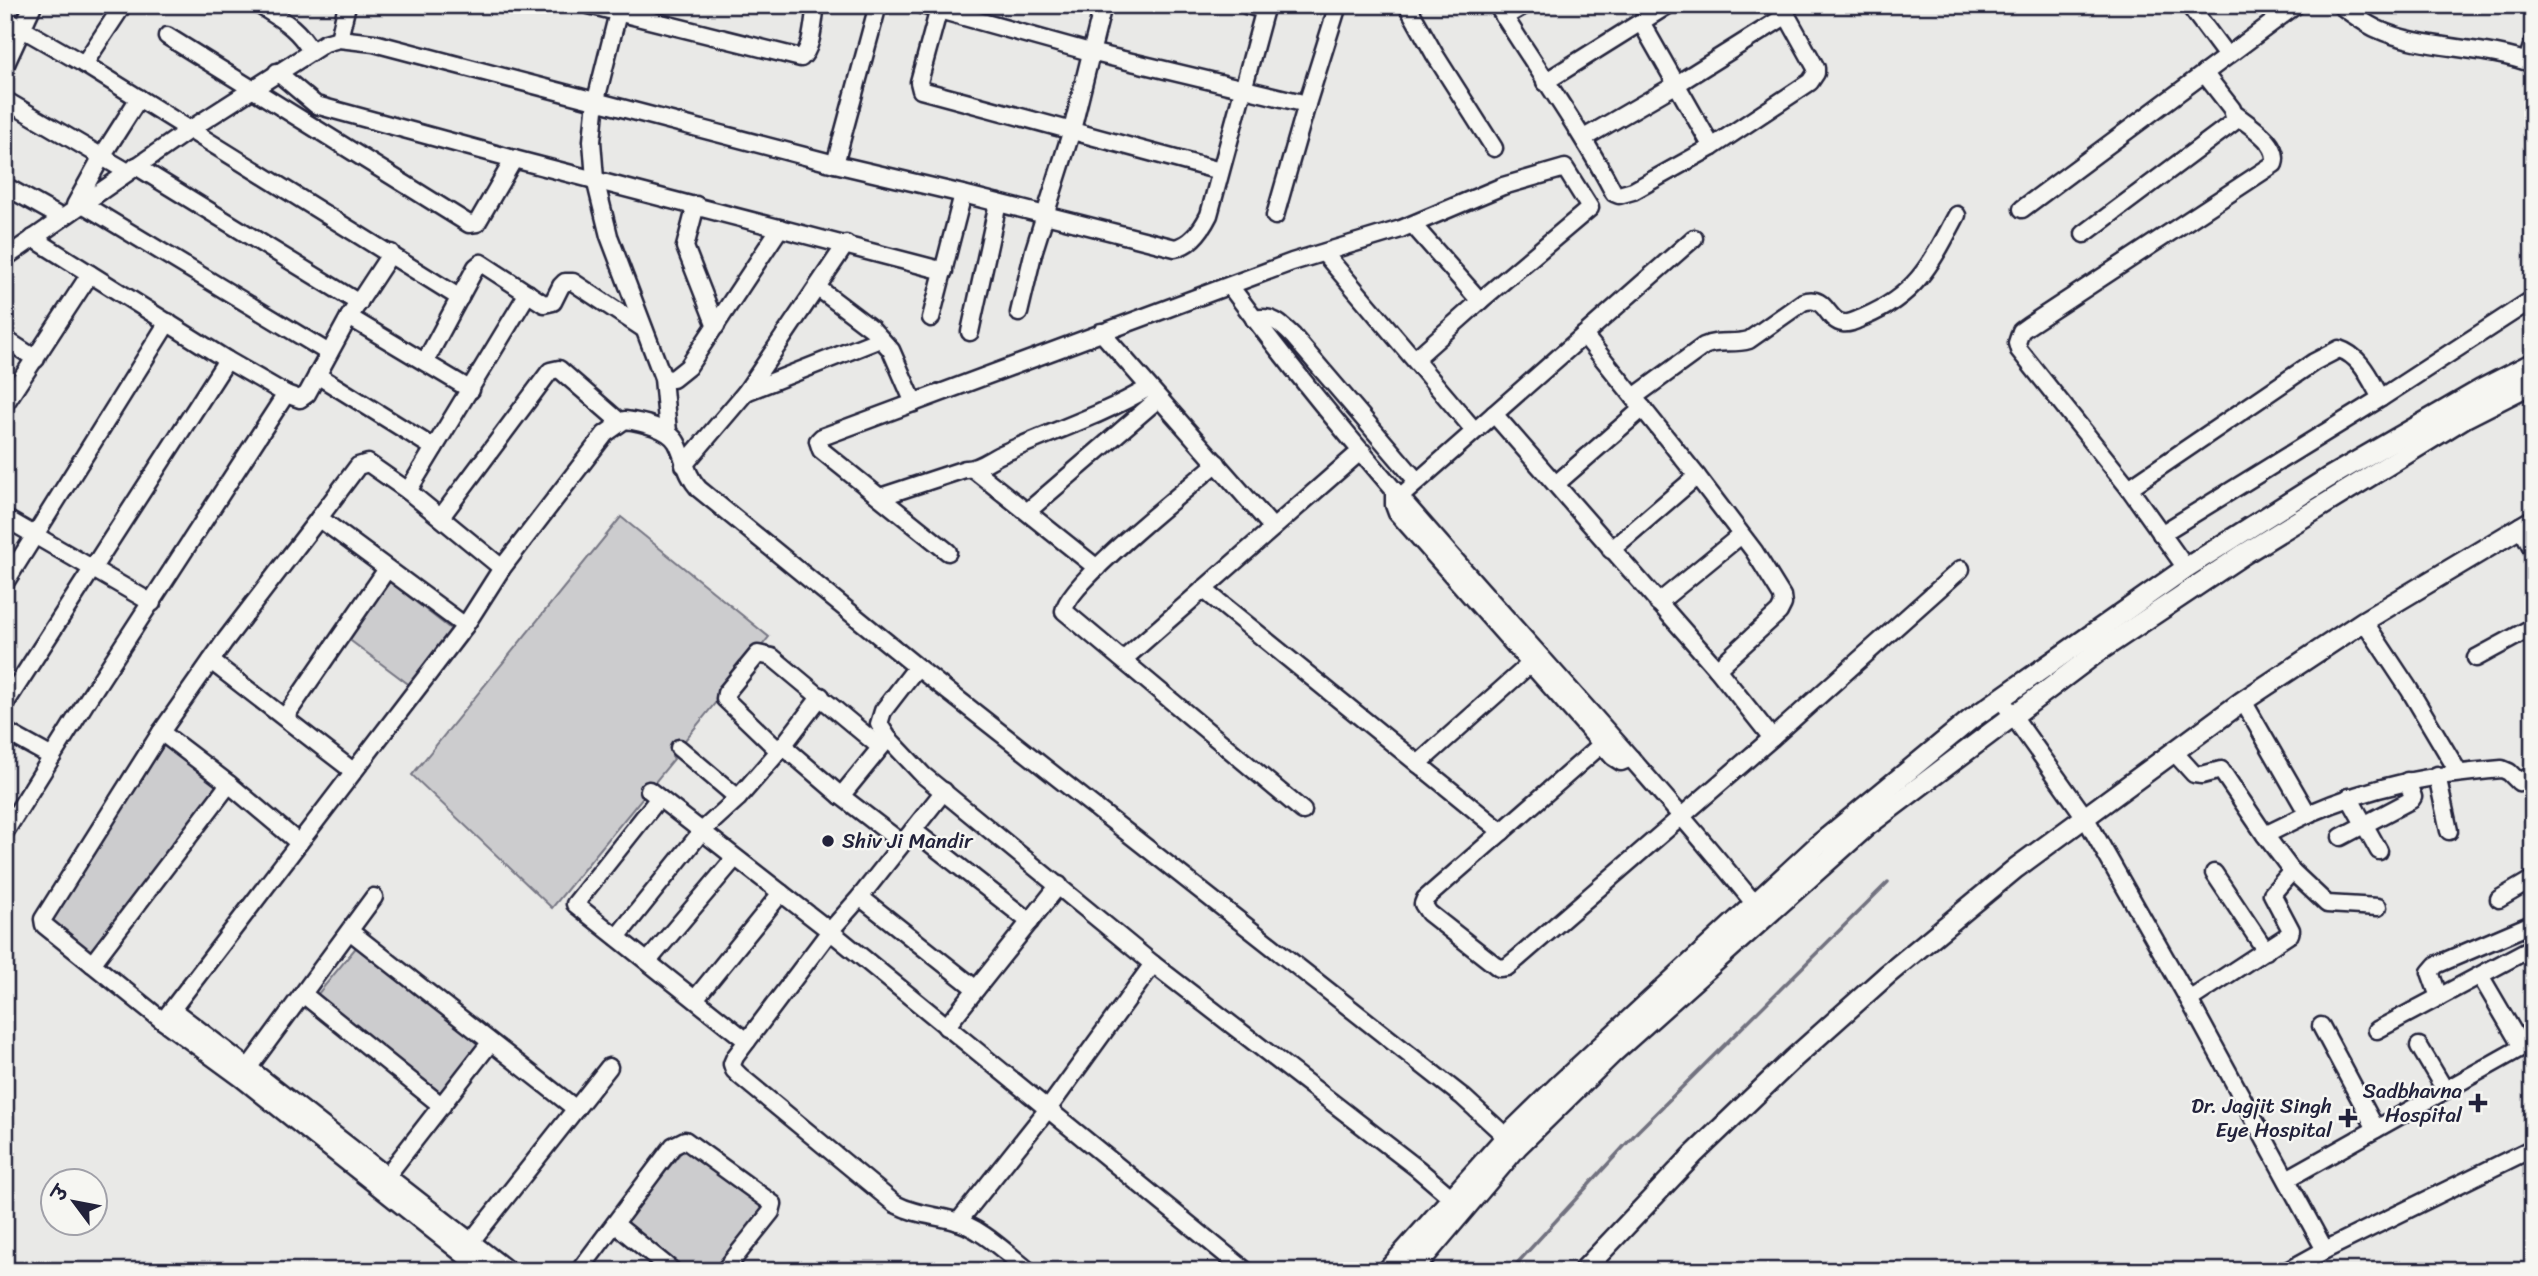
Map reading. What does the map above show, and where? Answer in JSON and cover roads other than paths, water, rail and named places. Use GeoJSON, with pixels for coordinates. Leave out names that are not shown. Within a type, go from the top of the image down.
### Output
{"type":"FeatureCollection","features":[{"type":"Feature","properties":{"kind":"main road"},"geometry":{"type":"LineString","coordinates":[[1760,910],[1817,846],[1970,720],[2186,568],[2328,478],[2482,389],[2533,363]]}},
{"type":"Feature","properties":{"kind":"main road"},"geometry":{"type":"LineString","coordinates":[[1387,1271],[1458,1203],[1512,1142],[1760,910],[1867,826],[2099,650],[2244,554],[2466,417],[2533,383]]}},
{"type":"Feature","properties":{"kind":"main road"},"geometry":{"type":"LineString","coordinates":[[1583,1271],[1693,1155],[1803,1050],[1888,974],[2016,868],[2243,701],[2364,621],[2526,523]]}},
{"type":"Feature","properties":{"kind":"main road"},"geometry":{"type":"LineString","coordinates":[[1412,1271],[1458,1203]]}},
{"type":"Feature","properties":{"kind":"street"},"geometry":{"type":"LineString","coordinates":[[5,66],[33,5]]}},
{"type":"Feature","properties":{"kind":"street"},"geometry":{"type":"LineString","coordinates":[[84,64],[123,5]]}},
{"type":"Feature","properties":{"kind":"street"},"geometry":{"type":"LineString","coordinates":[[259,5],[301,34],[311,51]]}},
{"type":"Feature","properties":{"kind":"street"},"geometry":{"type":"LineString","coordinates":[[338,38],[347,5]]}},
{"type":"Feature","properties":{"kind":"street"},"geometry":{"type":"LineString","coordinates":[[589,5],[619,9],[801,58],[805,56],[807,49],[816,5]]}},
{"type":"Feature","properties":{"kind":"street"},"geometry":{"type":"LineString","coordinates":[[835,164],[878,5]]}},
{"type":"Feature","properties":{"kind":"street"},"geometry":{"type":"LineString","coordinates":[[921,5],[940,7],[1090,52],[1307,104]]}},
{"type":"Feature","properties":{"kind":"street"},"geometry":{"type":"LineString","coordinates":[[1019,313],[1045,214],[1072,130],[1103,5]]}},
{"type":"Feature","properties":{"kind":"street"},"geometry":{"type":"LineString","coordinates":[[5,258],[252,88],[311,51],[338,38],[373,43],[835,164],[1175,248],[1182,247],[1193,238],[1209,215],[1265,8],[1246,5]]}},
{"type":"Feature","properties":{"kind":"street"},"geometry":{"type":"LineString","coordinates":[[1275,216],[1338,5]]}},
{"type":"Feature","properties":{"kind":"street"},"geometry":{"type":"LineString","coordinates":[[1407,5],[1494,148]]}},
{"type":"Feature","properties":{"kind":"street"},"geometry":{"type":"LineString","coordinates":[[1525,5],[1500,11],[1584,138],[1614,193],[1619,195],[1633,191],[1713,147],[1806,87],[1814,78],[1816,68],[1784,10],[1676,84],[1584,138]]}},
{"type":"Feature","properties":{"kind":"street"},"geometry":{"type":"LineString","coordinates":[[1545,82],[1668,5]]}},
{"type":"Feature","properties":{"kind":"street"},"geometry":{"type":"LineString","coordinates":[[2189,5],[2227,56]]}},
{"type":"Feature","properties":{"kind":"street"},"geometry":{"type":"LineString","coordinates":[[2022,208],[2296,5]]}},
{"type":"Feature","properties":{"kind":"street"},"geometry":{"type":"LineString","coordinates":[[2340,5],[2361,20],[2397,36],[2486,51],[2530,63],[2533,43]]}},
{"type":"Feature","properties":{"kind":"street"},"geometry":{"type":"LineString","coordinates":[[940,7],[919,82],[921,90],[1220,171]]}},
{"type":"Feature","properties":{"kind":"street"},"geometry":{"type":"LineString","coordinates":[[619,9],[596,100],[592,141],[595,179],[609,236],[663,378],[668,432]]}},
{"type":"Feature","properties":{"kind":"street"},"geometry":{"type":"LineString","coordinates":[[5,19],[84,64],[460,298]]}},
{"type":"Feature","properties":{"kind":"street"},"geometry":{"type":"LineString","coordinates":[[1641,22],[1713,147]]}},
{"type":"Feature","properties":{"kind":"street"},"geometry":{"type":"LineString","coordinates":[[167,36],[469,224],[474,225],[480,219],[513,159]]}},
{"type":"Feature","properties":{"kind":"street"},"geometry":{"type":"LineString","coordinates":[[277,72],[316,105],[943,271]]}},
{"type":"Feature","properties":{"kind":"street"},"geometry":{"type":"LineString","coordinates":[[2186,568],[2129,488],[2019,350],[2017,343],[2018,336],[2028,326],[2274,164],[2275,153],[2267,142],[2235,114],[2204,73]]}},
{"type":"Feature","properties":{"kind":"street"},"geometry":{"type":"LineString","coordinates":[[72,211],[102,156],[139,98]]}},
{"type":"Feature","properties":{"kind":"street"},"geometry":{"type":"LineString","coordinates":[[5,100],[102,156],[132,169],[359,303]]}},
{"type":"Feature","properties":{"kind":"street"},"geometry":{"type":"LineString","coordinates":[[2084,234],[2231,126],[2235,121],[2235,114]]}},
{"type":"Feature","properties":{"kind":"street"},"geometry":{"type":"LineString","coordinates":[[948,552],[821,450],[818,442],[822,437],[1292,262],[1413,225],[1503,186],[1565,168],[1590,208],[1415,359]]}},
{"type":"Feature","properties":{"kind":"street"},"geometry":{"type":"LineString","coordinates":[[5,186],[72,211],[328,353]]}},
{"type":"Feature","properties":{"kind":"street"},"geometry":{"type":"LineString","coordinates":[[932,318],[963,194]]}},
{"type":"Feature","properties":{"kind":"street"},"geometry":{"type":"LineString","coordinates":[[970,332],[998,203]]}},
{"type":"Feature","properties":{"kind":"street"},"geometry":{"type":"LineString","coordinates":[[696,205],[685,247],[716,326]]}},
{"type":"Feature","properties":{"kind":"street"},"geometry":{"type":"LineString","coordinates":[[1556,484],[1639,403],[1704,346],[1716,341],[1749,340],[1809,300],[1819,302],[1838,322],[1846,324],[1871,314],[1901,296],[1930,266],[1957,215]]}},
{"type":"Feature","properties":{"kind":"street"},"geometry":{"type":"LineString","coordinates":[[1413,225],[1480,301]]}},
{"type":"Feature","properties":{"kind":"street"},"geometry":{"type":"LineString","coordinates":[[663,378],[673,379],[681,375],[780,228]]}},
{"type":"Feature","properties":{"kind":"street"},"geometry":{"type":"LineString","coordinates":[[33,238],[227,360],[295,398],[304,397],[349,317],[391,253]]}},
{"type":"Feature","properties":{"kind":"street"},"geometry":{"type":"LineString","coordinates":[[1631,758],[1621,762],[1602,744],[1397,513],[1394,505],[1397,493],[1417,481],[1694,238]]}},
{"type":"Feature","properties":{"kind":"street"},"geometry":{"type":"LineString","coordinates":[[684,465],[746,392],[846,244]]}},
{"type":"Feature","properties":{"kind":"street"},"geometry":{"type":"LineString","coordinates":[[1324,253],[1474,429]]}},
{"type":"Feature","properties":{"kind":"street"},"geometry":{"type":"LineString","coordinates":[[425,362],[476,267],[481,263],[544,304],[553,302],[565,282],[573,282],[644,329]]}},
{"type":"Feature","properties":{"kind":"street"},"geometry":{"type":"LineString","coordinates":[[5,404],[90,274]]}},
{"type":"Feature","properties":{"kind":"street"},"geometry":{"type":"LineString","coordinates":[[1230,286],[1397,493],[1631,758],[1760,910]]}},
{"type":"Feature","properties":{"kind":"street"},"geometry":{"type":"LineString","coordinates":[[818,288],[891,349],[914,403]]}},
{"type":"Feature","properties":{"kind":"street"},"geometry":{"type":"LineString","coordinates":[[408,491],[528,293]]}},
{"type":"Feature","properties":{"kind":"street"},"geometry":{"type":"LineString","coordinates":[[2161,534],[2381,398],[2533,299]]}},
{"type":"Feature","properties":{"kind":"street"},"geometry":{"type":"LineString","coordinates":[[349,317],[471,390]]}},
{"type":"Feature","properties":{"kind":"street"},"geometry":{"type":"LineString","coordinates":[[1254,319],[1262,317],[1274,320],[1293,336],[1417,481]]}},
{"type":"Feature","properties":{"kind":"street"},"geometry":{"type":"LineString","coordinates":[[5,583],[167,322]]}},
{"type":"Feature","properties":{"kind":"street"},"geometry":{"type":"LineString","coordinates":[[1101,332],[1273,528]]}},
{"type":"Feature","properties":{"kind":"street"},"geometry":{"type":"LineString","coordinates":[[1584,335],[1697,476],[1779,591],[1783,604],[1779,612],[1717,669]]}},
{"type":"Feature","properties":{"kind":"street"},"geometry":{"type":"LineString","coordinates":[[5,339],[36,359]]}},
{"type":"Feature","properties":{"kind":"street"},"geometry":{"type":"LineString","coordinates":[[746,392],[880,339]]}},
{"type":"Feature","properties":{"kind":"street"},"geometry":{"type":"LineString","coordinates":[[2129,488],[2321,358],[2339,349],[2350,352],[2358,360],[2381,398]]}},
{"type":"Feature","properties":{"kind":"street"},"geometry":{"type":"LineString","coordinates":[[5,704],[227,360]]}},
{"type":"Feature","properties":{"kind":"street"},"geometry":{"type":"LineString","coordinates":[[441,517],[550,370],[559,369],[620,422]]}},
{"type":"Feature","properties":{"kind":"street"},"geometry":{"type":"LineString","coordinates":[[317,374],[434,448]]}},
{"type":"Feature","properties":{"kind":"street"},"geometry":{"type":"LineString","coordinates":[[5,832],[286,394]]}},
{"type":"Feature","properties":{"kind":"street"},"geometry":{"type":"LineString","coordinates":[[880,497],[965,469],[973,469],[1002,453],[1154,394]]}},
{"type":"Feature","properties":{"kind":"street"},"geometry":{"type":"LineString","coordinates":[[1027,511],[1154,394]]}},
{"type":"Feature","properties":{"kind":"street"},"geometry":{"type":"LineString","coordinates":[[1494,414],[1717,669],[1773,738]]}},
{"type":"Feature","properties":{"kind":"street"},"geometry":{"type":"LineString","coordinates":[[168,1016],[465,626],[502,568],[605,434],[620,422],[633,421],[668,432],[677,443],[687,474],[699,489],[917,667],[1463,1097],[1512,1142]]}},
{"type":"Feature","properties":{"kind":"street"},"geometry":{"type":"LineString","coordinates":[[1124,659],[1354,457],[1363,452]]}},
{"type":"Feature","properties":{"kind":"street"},"geometry":{"type":"LineString","coordinates":[[502,568],[408,491],[372,466],[362,463],[211,661],[161,732],[43,919],[44,925],[92,964],[245,1073],[467,1247],[509,1271]]}},
{"type":"Feature","properties":{"kind":"street"},"geometry":{"type":"LineString","coordinates":[[1217,463],[1097,568],[1070,596],[1064,611],[1303,811]]}},
{"type":"Feature","properties":{"kind":"street"},"geometry":{"type":"LineString","coordinates":[[973,469],[1097,568]]}},
{"type":"Feature","properties":{"kind":"street"},"geometry":{"type":"LineString","coordinates":[[1611,550],[1697,476]]}},
{"type":"Feature","properties":{"kind":"street"},"geometry":{"type":"LineString","coordinates":[[5,518],[152,603]]}},
{"type":"Feature","properties":{"kind":"street"},"geometry":{"type":"LineString","coordinates":[[319,519],[465,626]]}},
{"type":"Feature","properties":{"kind":"street"},"geometry":{"type":"LineString","coordinates":[[2526,523],[2533,550]]}},
{"type":"Feature","properties":{"kind":"street"},"geometry":{"type":"LineString","coordinates":[[1658,603],[1741,535]]}},
{"type":"Feature","properties":{"kind":"street"},"geometry":{"type":"LineString","coordinates":[[285,717],[387,569]]}},
{"type":"Feature","properties":{"kind":"street"},"geometry":{"type":"LineString","coordinates":[[1602,744],[1430,894],[1423,904],[1429,913],[1496,966],[1504,968],[1517,959],[1773,738],[1961,569]]}},
{"type":"Feature","properties":{"kind":"street"},"geometry":{"type":"LineString","coordinates":[[1203,589],[1502,832]]}},
{"type":"Feature","properties":{"kind":"street"},"geometry":{"type":"LineString","coordinates":[[2364,621],[2409,689],[2459,773]]}},
{"type":"Feature","properties":{"kind":"street"},"geometry":{"type":"LineString","coordinates":[[2476,658],[2533,626]]}},
{"type":"Feature","properties":{"kind":"street"},"geometry":{"type":"LineString","coordinates":[[1030,922],[907,836],[841,796],[730,707],[725,699],[726,693],[755,656],[762,653],[772,657],[884,742],[1153,964],[1458,1203]]}},
{"type":"Feature","properties":{"kind":"street"},"geometry":{"type":"LineString","coordinates":[[211,661],[353,771]]}},
{"type":"Feature","properties":{"kind":"street"},"geometry":{"type":"LineString","coordinates":[[1418,764],[1530,664]]}},
{"type":"Feature","properties":{"kind":"street"},"geometry":{"type":"LineString","coordinates":[[884,742],[880,717],[917,667]]}},
{"type":"Feature","properties":{"kind":"street"},"geometry":{"type":"LineString","coordinates":[[617,936],[702,831],[738,799],[821,696]]}},
{"type":"Feature","properties":{"kind":"street"},"geometry":{"type":"LineString","coordinates":[[2001,699],[2085,817],[2189,1000],[2325,1250]]}},
{"type":"Feature","properties":{"kind":"street"},"geometry":{"type":"LineString","coordinates":[[2243,701],[2308,814]]}},
{"type":"Feature","properties":{"kind":"street"},"geometry":{"type":"LineString","coordinates":[[5,731],[52,757]]}},
{"type":"Feature","properties":{"kind":"street"},"geometry":{"type":"LineString","coordinates":[[161,732],[229,784],[299,843]]}},
{"type":"Feature","properties":{"kind":"street"},"geometry":{"type":"LineString","coordinates":[[841,796],[884,742]]}},
{"type":"Feature","properties":{"kind":"street"},"geometry":{"type":"LineString","coordinates":[[679,748],[738,799]]}},
{"type":"Feature","properties":{"kind":"street"},"geometry":{"type":"LineString","coordinates":[[2174,752],[2194,774],[2221,770],[2292,870],[2327,904],[2378,907]]}},
{"type":"Feature","properties":{"kind":"street"},"geometry":{"type":"LineString","coordinates":[[2265,835],[2348,797],[2407,781],[2437,775],[2502,769],[2519,782],[2533,775]]}},
{"type":"Feature","properties":{"kind":"street"},"geometry":{"type":"LineString","coordinates":[[2437,775],[2449,831]]}},
{"type":"Feature","properties":{"kind":"street"},"geometry":{"type":"LineString","coordinates":[[2340,837],[2411,800],[2413,797],[2407,781]]}},
{"type":"Feature","properties":{"kind":"street"},"geometry":{"type":"LineString","coordinates":[[92,964],[229,784]]}},
{"type":"Feature","properties":{"kind":"street"},"geometry":{"type":"LineString","coordinates":[[944,791],[830,931],[732,1064],[740,1076],[895,1204],[910,1212],[958,1222],[988,1238],[1029,1271]]}},
{"type":"Feature","properties":{"kind":"street"},"geometry":{"type":"LineString","coordinates":[[575,904],[654,794],[830,931],[1246,1271]]}},
{"type":"Feature","properties":{"kind":"street"},"geometry":{"type":"LineString","coordinates":[[2348,797],[2379,851]]}},
{"type":"Feature","properties":{"kind":"street"},"geometry":{"type":"LineString","coordinates":[[648,961],[735,858]]}},
{"type":"Feature","properties":{"kind":"street"},"geometry":{"type":"LineString","coordinates":[[2189,1000],[2290,934],[2290,927],[2272,894],[2292,870]]}},
{"type":"Feature","properties":{"kind":"street"},"geometry":{"type":"LineString","coordinates":[[2214,873],[2266,951]]}},
{"type":"Feature","properties":{"kind":"street"},"geometry":{"type":"LineString","coordinates":[[2499,899],[2533,879]]}},
{"type":"Feature","properties":{"kind":"street"},"geometry":{"type":"LineString","coordinates":[[946,1027],[1059,885]]}},
{"type":"Feature","properties":{"kind":"street"},"geometry":{"type":"LineString","coordinates":[[562,892],[747,1041]]}},
{"type":"Feature","properties":{"kind":"street"},"geometry":{"type":"LineString","coordinates":[[695,999],[781,893]]}},
{"type":"Feature","properties":{"kind":"street"},"geometry":{"type":"LineString","coordinates":[[245,1073],[351,932],[374,897]]}},
{"type":"Feature","properties":{"kind":"street"},"geometry":{"type":"LineString","coordinates":[[860,897],[976,989]]}},
{"type":"Feature","properties":{"kind":"street"},"geometry":{"type":"LineString","coordinates":[[2440,997],[2430,972],[2437,965],[2527,926]]}},
{"type":"Feature","properties":{"kind":"street"},"geometry":{"type":"LineString","coordinates":[[351,932],[576,1109]]}},
{"type":"Feature","properties":{"kind":"street"},"geometry":{"type":"LineString","coordinates":[[2377,1030],[2533,947]]}},
{"type":"Feature","properties":{"kind":"street"},"geometry":{"type":"LineString","coordinates":[[958,1222],[1048,1109],[1153,964]]}},
{"type":"Feature","properties":{"kind":"street"},"geometry":{"type":"LineString","coordinates":[[2287,1179],[2528,1044],[2481,977]]}},
{"type":"Feature","properties":{"kind":"street"},"geometry":{"type":"LineString","coordinates":[[303,994],[442,1106]]}},
{"type":"Feature","properties":{"kind":"street"},"geometry":{"type":"LineString","coordinates":[[2321,1026],[2376,1129]]}},
{"type":"Feature","properties":{"kind":"street"},"geometry":{"type":"LineString","coordinates":[[383,1181],[490,1043]]}},
{"type":"Feature","properties":{"kind":"street"},"geometry":{"type":"LineString","coordinates":[[2420,1046],[2445,1090]]}},
{"type":"Feature","properties":{"kind":"street"},"geometry":{"type":"LineString","coordinates":[[467,1247],[609,1067]]}},
{"type":"Feature","properties":{"kind":"street"},"geometry":{"type":"LineString","coordinates":[[579,1271],[673,1146],[682,1140],[689,1141],[773,1204],[771,1212],[724,1271]]}},
{"type":"Feature","properties":{"kind":"street"},"geometry":{"type":"LineString","coordinates":[[2287,1271],[2533,1148]]}},
{"type":"Feature","properties":{"kind":"street"},"geometry":{"type":"LineString","coordinates":[[615,1224],[673,1271]]}},
{"type":"Feature","properties":{"kind":"street"},"geometry":{"type":"LineString","coordinates":[[467,1247],[484,1271]]}},
{"type":"Feature","properties":{"kind":"waterway"},"geometry":{"type":"LineString","coordinates":[[1510,1271],[1638,1131],[1888,882]]}},
{"type":"Feature","properties":{"kind":"place","name":"Shiv Ji Mandir"},"geometry":{"type":"Point","coordinates":[828,841]}},
{"type":"Feature","properties":{"kind":"place","name":"Sadbhavna Hospital"},"geometry":{"type":"Point","coordinates":[2478,1103]}},
{"type":"Feature","properties":{"kind":"place","name":"Dr. Jagjit Singh Eye Hospital"},"geometry":{"type":"Point","coordinates":[2348,1118]}}]}
